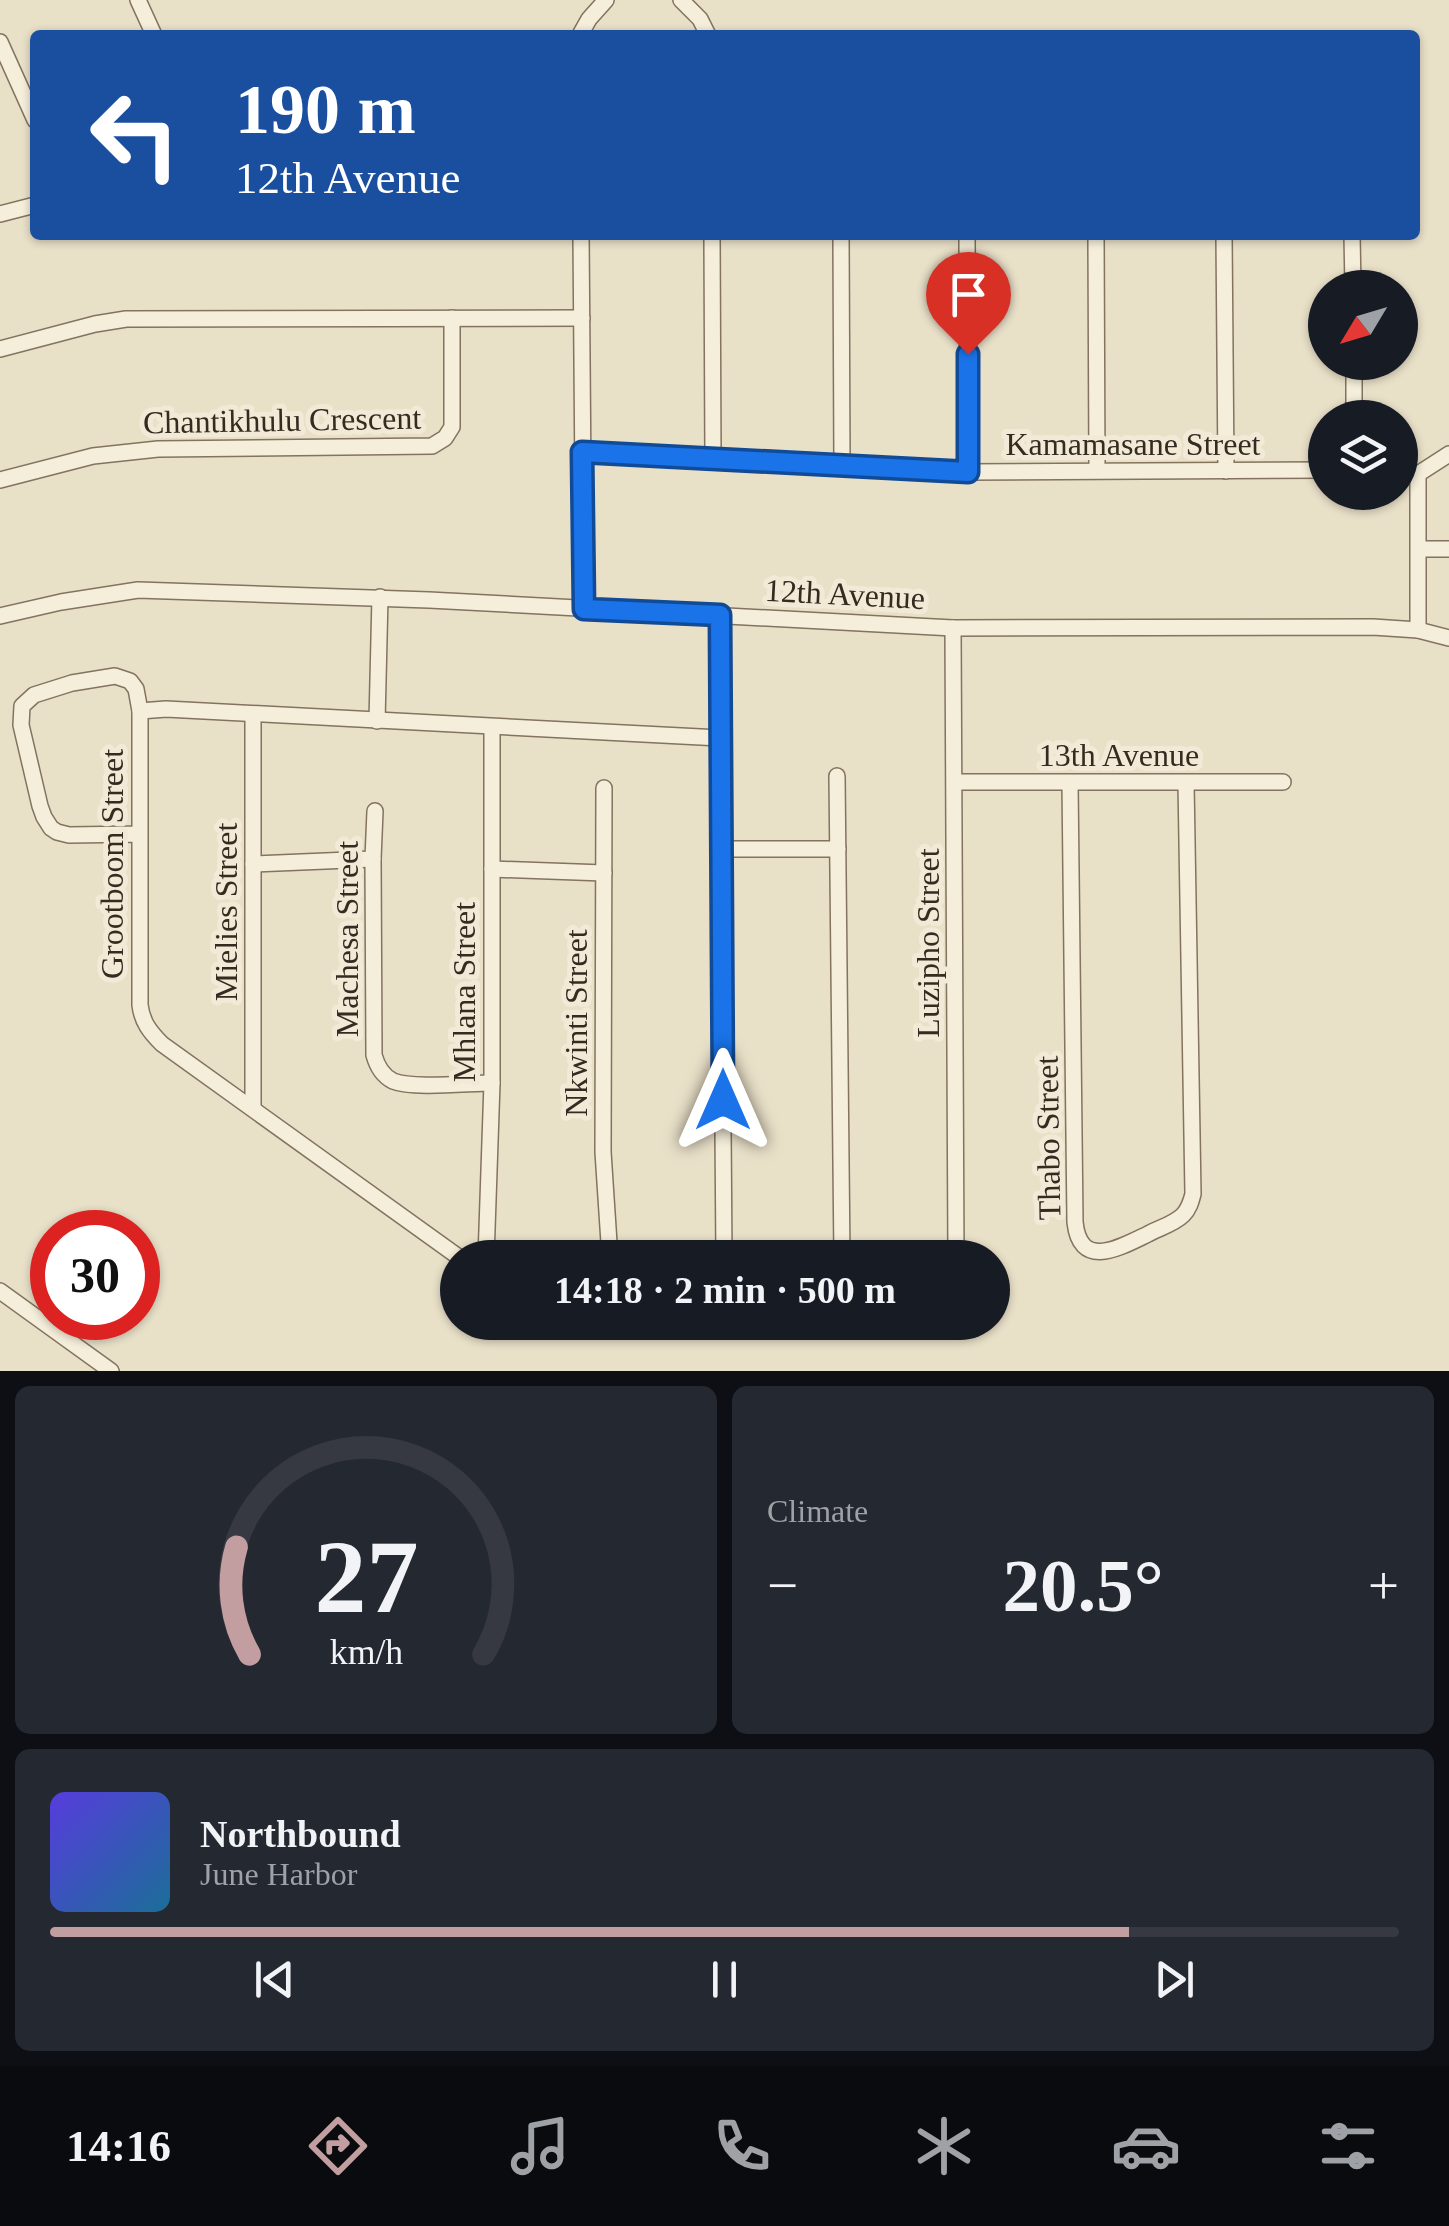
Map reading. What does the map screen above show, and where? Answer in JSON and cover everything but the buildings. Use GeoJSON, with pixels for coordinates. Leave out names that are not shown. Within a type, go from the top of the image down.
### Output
{"type":"FeatureCollection","features":[{"type":"Feature","properties":{"kind":"street"},"geometry":{"type":"LineString","coordinates":[[138,0],[152,30]]}},
{"type":"Feature","properties":{"kind":"street"},"geometry":{"type":"LineString","coordinates":[[583,30],[606,0]]}},
{"type":"Feature","properties":{"kind":"street"},"geometry":{"type":"LineString","coordinates":[[681,0],[706,30]]}},
{"type":"Feature","properties":{"kind":"street"},"geometry":{"type":"LineString","coordinates":[[0,42],[30,109]]}},
{"type":"Feature","properties":{"kind":"street"},"geometry":{"type":"LineString","coordinates":[[0,214],[30,207]]}},
{"type":"Feature","properties":{"kind":"street"},"geometry":{"type":"LineString","coordinates":[[581,240],[584,609]]}},
{"type":"Feature","properties":{"kind":"street"},"geometry":{"type":"LineString","coordinates":[[712,240],[713,458]]}},
{"type":"Feature","properties":{"kind":"street"},"geometry":{"type":"LineString","coordinates":[[841,240],[842,464]]}},
{"type":"Feature","properties":{"kind":"street"},"geometry":{"type":"LineString","coordinates":[[967,240],[968,472]]}},
{"type":"Feature","properties":{"kind":"street"},"geometry":{"type":"LineString","coordinates":[[1096,240],[1097,470]]}},
{"type":"Feature","properties":{"kind":"street"},"geometry":{"type":"LineString","coordinates":[[1224,240],[1226,471]]}},
{"type":"Feature","properties":{"kind":"street"},"geometry":{"type":"LineString","coordinates":[[1352,240],[1353,270]]}},
{"type":"Feature","properties":{"kind":"street","name":"Chantikhulu Crescent"},"geometry":{"type":"LineString","coordinates":[[0,480],[120,452],[158,449],[432,446],[442,441],[452,427],[452,318]]}},
{"type":"Feature","properties":{"kind":"street"},"geometry":{"type":"LineString","coordinates":[[0,349],[126,319],[582,318]]}},
{"type":"Feature","properties":{"kind":"street","name":"Kamamasane Street"},"geometry":{"type":"LineString","coordinates":[[582,452],[968,472],[1308,470]]}},
{"type":"Feature","properties":{"kind":"street"},"geometry":{"type":"LineString","coordinates":[[1418,630],[1418,474],[1449,454]]}},
{"type":"Feature","properties":{"kind":"street"},"geometry":{"type":"LineString","coordinates":[[1420,549],[1449,549]]}},
{"type":"Feature","properties":{"kind":"street","name":"12th Avenue"},"geometry":{"type":"LineString","coordinates":[[0,616],[138,590],[380,597],[953,628],[1343,627],[1418,630],[1449,638]]}},
{"type":"Feature","properties":{"kind":"street"},"geometry":{"type":"LineString","coordinates":[[377,721],[380,597]]}},
{"type":"Feature","properties":{"kind":"street"},"geometry":{"type":"LineString","coordinates":[[720,615],[724,1240]]}},
{"type":"Feature","properties":{"kind":"street","name":"Luzipho Street"},"geometry":{"type":"LineString","coordinates":[[953,628],[956,1240]]}},
{"type":"Feature","properties":{"kind":"street"},"geometry":{"type":"LineString","coordinates":[[139,834],[69,834],[51,828],[40,806],[20,712],[34,694],[115,676],[130,681],[136,689],[140,711]]}},
{"type":"Feature","properties":{"kind":"street","name":"Grootboom Street"},"geometry":{"type":"LineString","coordinates":[[440,1244],[150,1032],[140,1005],[140,711],[166,708],[720,738]]}},
{"type":"Feature","properties":{"kind":"street","name":"Mielies Street"},"geometry":{"type":"LineString","coordinates":[[253,714],[253,1109]]}},
{"type":"Feature","properties":{"kind":"street","name":"Mhlana Street"},"geometry":{"type":"LineString","coordinates":[[487,1240],[492,1083],[492,727]]}},
{"type":"Feature","properties":{"kind":"street"},"geometry":{"type":"LineString","coordinates":[[838,776],[842,1240]]}},
{"type":"Feature","properties":{"kind":"street","name":"13th Avenue"},"geometry":{"type":"LineString","coordinates":[[955,782],[1283,782]]}},
{"type":"Feature","properties":{"kind":"street","name":"Thabo Street"},"geometry":{"type":"LineString","coordinates":[[1070,783],[1075,1222],[1084,1244],[1101,1252],[1116,1249],[1180,1217],[1193,1194],[1186,784]]}},
{"type":"Feature","properties":{"kind":"street","name":"Nkwinti Street"},"geometry":{"type":"LineString","coordinates":[[604,788],[604,1152],[609,1240]]}},
{"type":"Feature","properties":{"kind":"street","name":"Machesa Street"},"geometry":{"type":"LineString","coordinates":[[375,811],[377,1066],[397,1082],[492,1083]]}},
{"type":"Feature","properties":{"kind":"street"},"geometry":{"type":"LineString","coordinates":[[723,849],[838,849]]}},
{"type":"Feature","properties":{"kind":"street"},"geometry":{"type":"LineString","coordinates":[[253,864],[373,859]]}},
{"type":"Feature","properties":{"kind":"street"},"geometry":{"type":"LineString","coordinates":[[492,870],[604,873]]}},
{"type":"Feature","properties":{"kind":"street"},"geometry":{"type":"LineString","coordinates":[[0,1292],[112,1371]]}},
{"type":"Feature","properties":{"kind":"route"},"geometry":{"type":"LineString","coordinates":[[723,1100],[720,615],[584,609],[582,452],[968,472],[968,354]]}}]}
